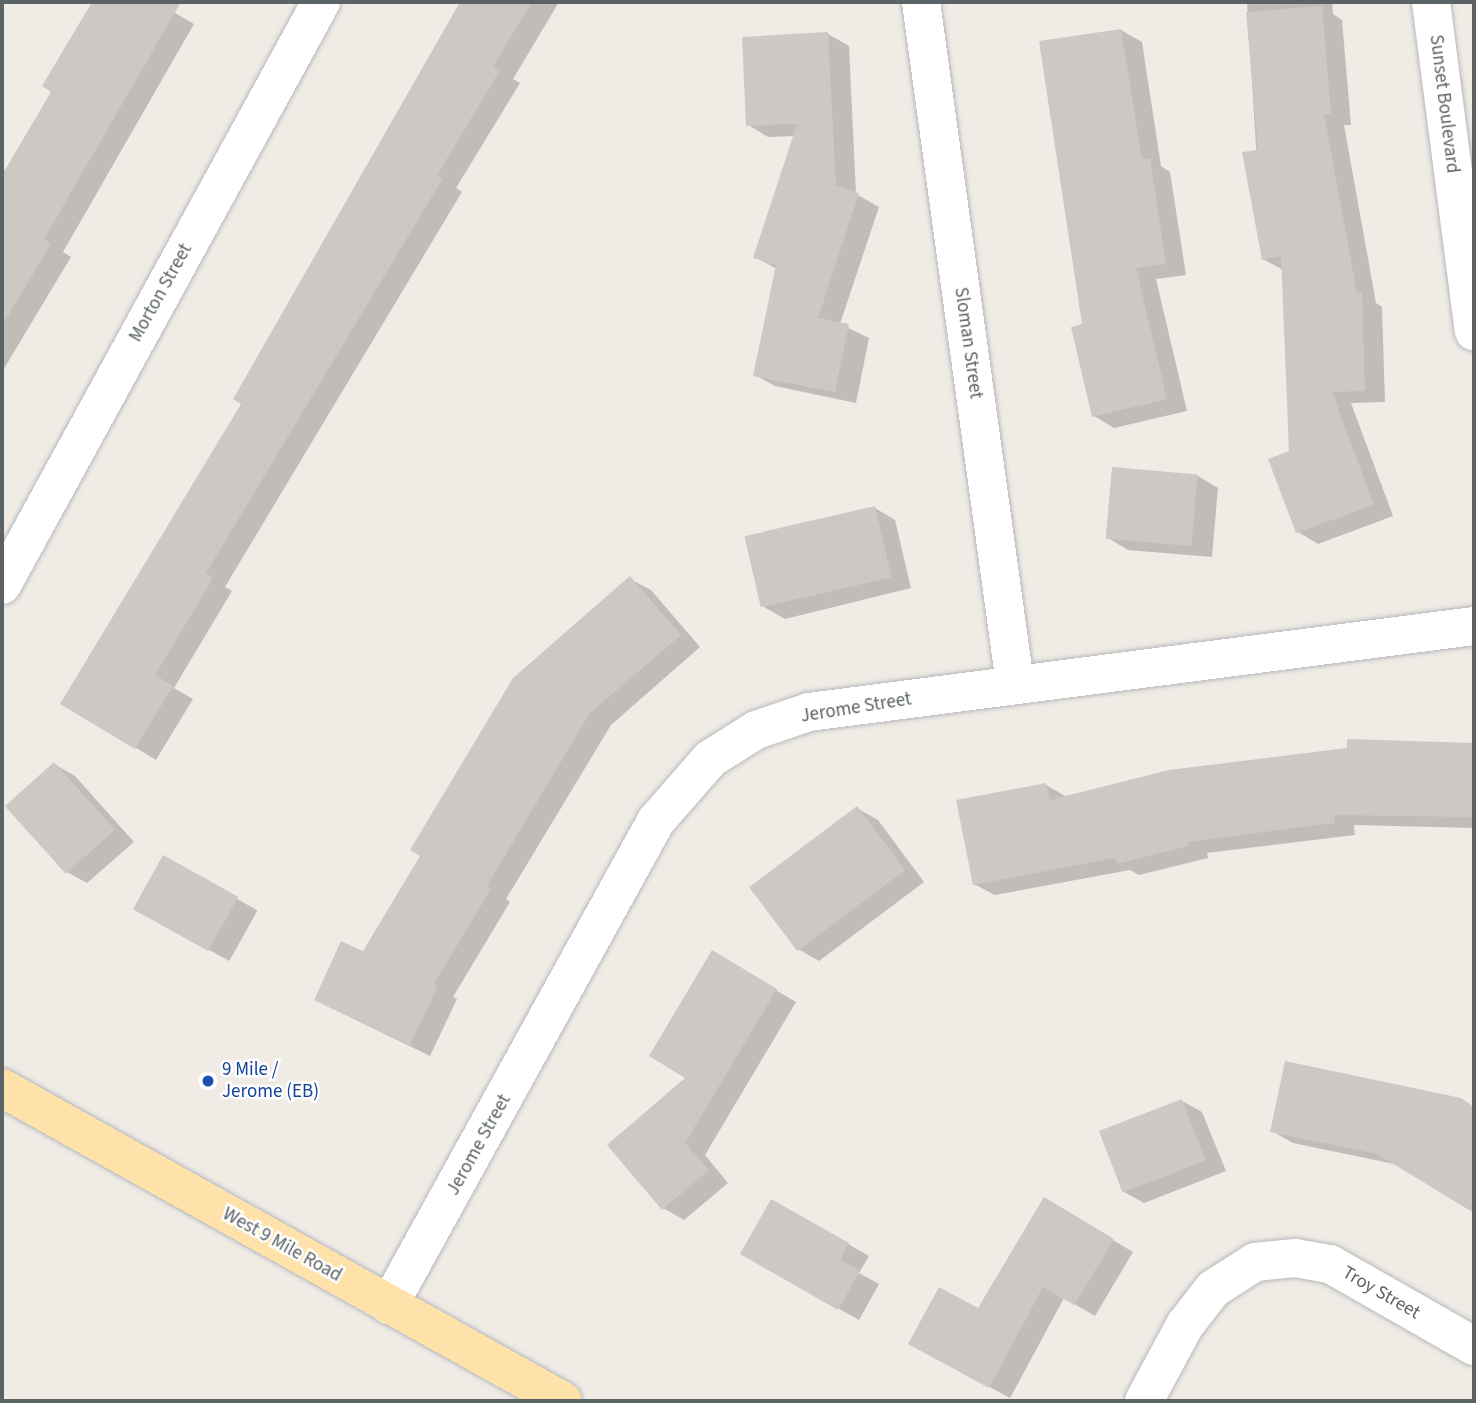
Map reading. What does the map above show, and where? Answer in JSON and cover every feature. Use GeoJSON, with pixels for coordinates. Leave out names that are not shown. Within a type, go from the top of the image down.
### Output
{"type":"FeatureCollection","features":[{"type":"Feature","properties":{"kind":"main road","name":"West 9 Mile Road"},"geometry":{"type":"LineString","coordinates":[[2,1087],[564,1401]]}},
{"type":"Feature","properties":{"kind":"street","name":"Morton Street"},"geometry":{"type":"LineString","coordinates":[[2,585],[321,2]]}},
{"type":"Feature","properties":{"kind":"street","name":"Sloman Street"},"geometry":{"type":"LineString","coordinates":[[921,2],[1014,684]]}},
{"type":"Feature","properties":{"kind":"street","name":"Sunset Boulevard"},"geometry":{"type":"LineString","coordinates":[[1431,2],[1474,331]]}},
{"type":"Feature","properties":{"kind":"street","name":"Jerome Street"},"geometry":{"type":"LineString","coordinates":[[389,1305],[656,821],[710,759],[756,730],[809,712],[1474,626]]}},
{"type":"Feature","properties":{"kind":"street","name":"Troy Street"},"geometry":{"type":"LineString","coordinates":[[1144,1401],[1185,1325],[1213,1289],[1255,1262],[1295,1258],[1330,1264],[1474,1346]]}},
{"type":"Feature","properties":{"kind":"building"},"geometry":{"type":"Polygon","coordinates":[[[92,2],[181,2],[44,239],[51,244],[2,326],[2,175],[51,92],[42,86],[92,2]]]}},
{"type":"Feature","properties":{"kind":"building"},"geometry":{"type":"Polygon","coordinates":[[[460,2],[532,2],[493,66],[500,70],[437,175],[443,178],[206,573],[213,578],[155,675],[173,686],[135,749],[60,704],[241,404],[233,399],[460,2]]]}},
{"type":"Feature","properties":{"kind":"building"},"geometry":{"type":"Polygon","coordinates":[[[1322,6],[1331,114],[1324,114],[1357,293],[1362,293],[1365,391],[1332,392],[1374,505],[1296,533],[1268,459],[1289,451],[1281,256],[1262,260],[1242,152],[1258,150],[1246,12],[1322,6]]]}},
{"type":"Feature","properties":{"kind":"building"},"geometry":{"type":"Polygon","coordinates":[[[1121,29],[1142,159],[1150,158],[1166,264],[1136,268],[1167,399],[1092,417],[1071,327],[1082,324],[1039,41],[1121,29]]]}},
{"type":"Feature","properties":{"kind":"building"},"geometry":{"type":"Polygon","coordinates":[[[828,32],[836,186],[859,193],[818,318],[849,324],[835,392],[753,376],[776,265],[753,258],[797,124],[746,126],[742,37],[828,32]]]}},
{"type":"Feature","properties":{"kind":"building"},"geometry":{"type":"Polygon","coordinates":[[[1112,467],[1198,474],[1191,546],[1106,539],[1112,467]]]}},
{"type":"Feature","properties":{"kind":"building"},"geometry":{"type":"Polygon","coordinates":[[[875,506],[891,577],[761,607],[744,536],[875,506]]]}},
{"type":"Feature","properties":{"kind":"building"},"geometry":{"type":"Polygon","coordinates":[[[630,576],[681,635],[590,713],[487,886],[491,889],[434,984],[438,986],[409,1046],[314,1000],[341,941],[363,951],[420,856],[410,850],[513,678],[630,576]]]}},
{"type":"Feature","properties":{"kind":"building"},"geometry":{"type":"Polygon","coordinates":[[[1347,739],[1474,743],[1474,817],[1334,815],[1335,823],[1187,842],[1188,846],[1117,864],[1115,858],[973,885],[956,800],[1046,783],[1050,800],[1169,770],[1347,748],[1347,739]]]}},
{"type":"Feature","properties":{"kind":"building"},"geometry":{"type":"Polygon","coordinates":[[[54,762],[115,830],[66,874],[5,806],[54,762]]]}},
{"type":"Feature","properties":{"kind":"building"},"geometry":{"type":"Polygon","coordinates":[[[857,806],[905,870],[797,951],[749,887],[857,806]]]}},
{"type":"Feature","properties":{"kind":"building"},"geometry":{"type":"Polygon","coordinates":[[[163,855],[238,897],[208,951],[133,909],[163,855]]]}},
{"type":"Feature","properties":{"kind":"building"},"geometry":{"type":"Polygon","coordinates":[[[712,950],[777,989],[685,1143],[709,1170],[662,1210],[607,1145],[685,1078],[649,1056],[712,950]]]}},
{"type":"Feature","properties":{"kind":"building"},"geometry":{"type":"Polygon","coordinates":[[[1285,1061],[1461,1098],[1474,1107],[1474,1213],[1377,1154],[1270,1132],[1285,1061]]]}},
{"type":"Feature","properties":{"kind":"building"},"geometry":{"type":"Polygon","coordinates":[[[1182,1099],[1206,1161],[1123,1193],[1099,1131],[1182,1099]]]}},
{"type":"Feature","properties":{"kind":"building"},"geometry":{"type":"Polygon","coordinates":[[[1044,1197],[1114,1239],[1074,1305],[1043,1287],[989,1388],[908,1344],[939,1287],[978,1308],[1044,1197]]]}},
{"type":"Feature","properties":{"kind":"building"},"geometry":{"type":"Polygon","coordinates":[[[771,1199],[849,1243],[840,1260],[860,1271],[838,1310],[740,1254],[771,1199]]]}},
{"type":"Feature","properties":{"kind":"place","name":"9 Mile / Jerome (EB)"},"geometry":{"type":"Point","coordinates":[208,1081]}}]}
